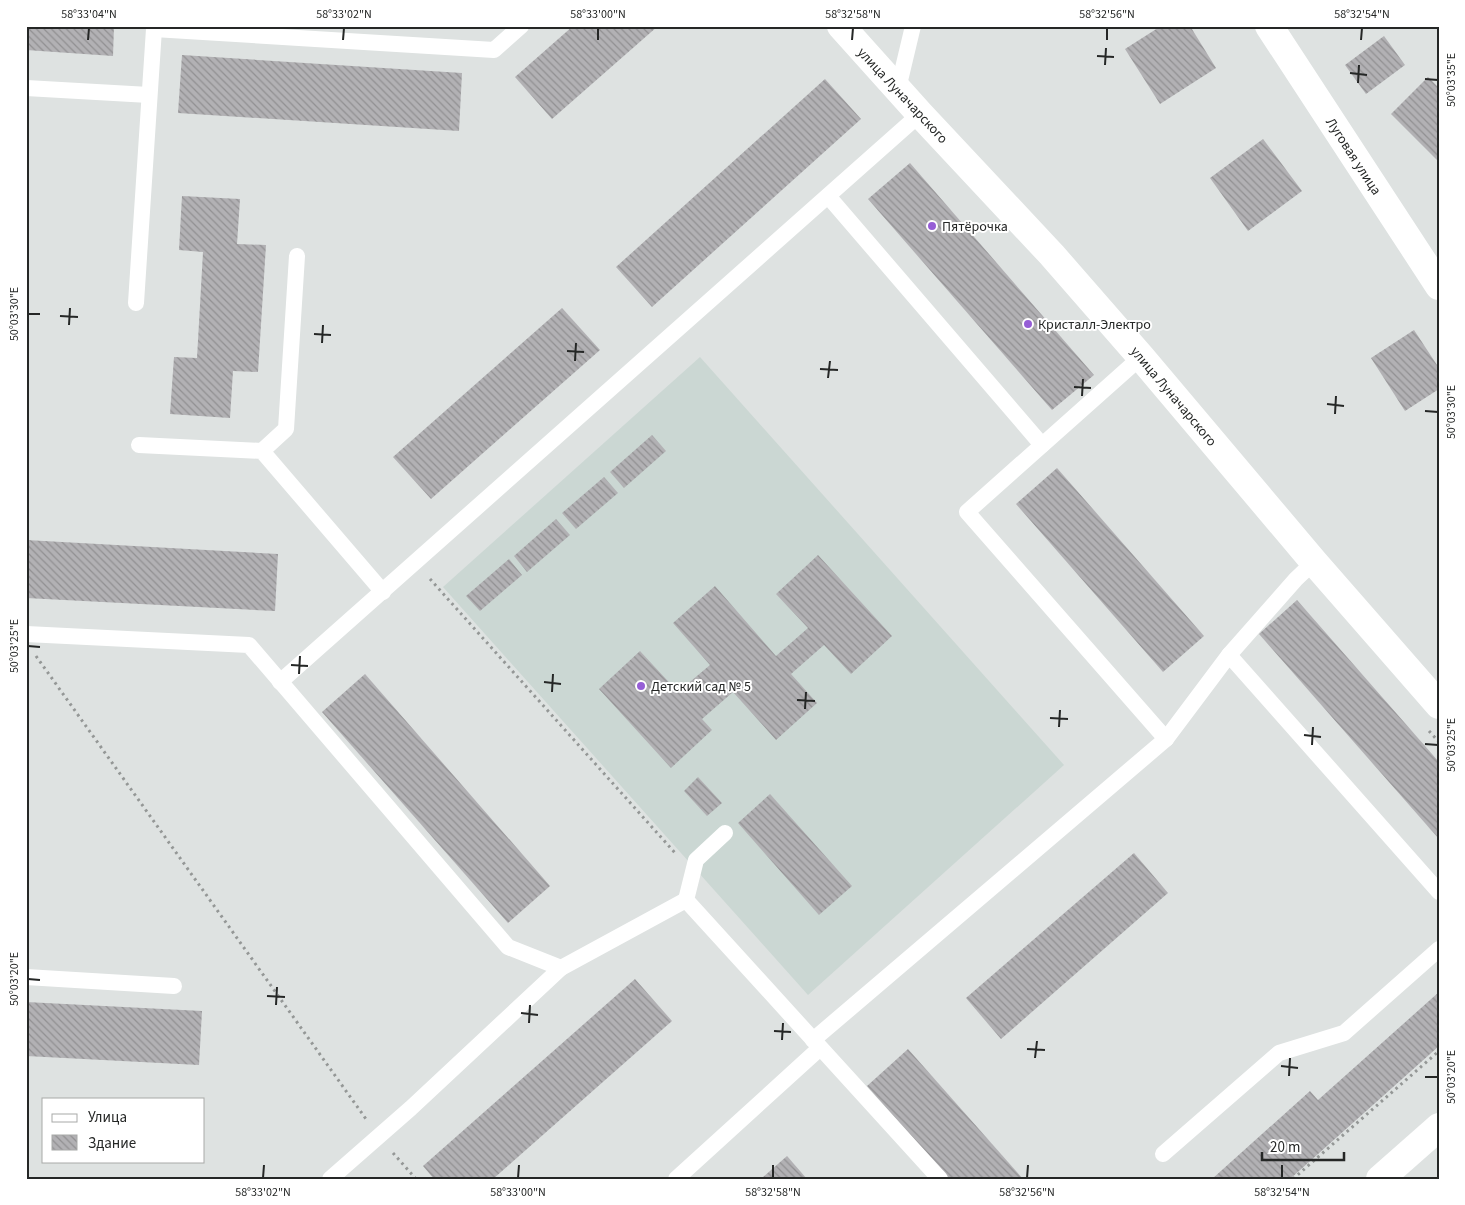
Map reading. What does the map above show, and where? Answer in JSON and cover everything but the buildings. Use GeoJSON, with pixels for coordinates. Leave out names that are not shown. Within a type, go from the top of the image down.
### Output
{"type":"FeatureCollection","features":[{"type":"Feature","properties":{"kind":"street","name":"улица Луначарского"},"geometry":{"type":"LineString","coordinates":[[841,26],[920,114],[1052,255],[1141,356],[1314,562],[1439,705]]}},
{"type":"Feature","properties":{"kind":"street","name":"Луговая улица"},"geometry":{"type":"LineString","coordinates":[[1269,26],[1439,286]]}},
{"type":"Feature","properties":{"kind":"street"},"geometry":{"type":"LineString","coordinates":[[1380,1179],[1439,1127]]}},
{"type":"Feature","properties":{"kind":"lane"},"geometry":{"type":"LineString","coordinates":[[136,303],[154,29],[494,50],[521,26]]}},
{"type":"Feature","properties":{"kind":"lane"},"geometry":{"type":"LineString","coordinates":[[898,88],[913,26]]}},
{"type":"Feature","properties":{"kind":"lane"},"geometry":{"type":"LineString","coordinates":[[26,88],[149,95]]}},
{"type":"Feature","properties":{"kind":"lane"},"geometry":{"type":"LineString","coordinates":[[280,682],[920,114]]}},
{"type":"Feature","properties":{"kind":"lane"},"geometry":{"type":"LineString","coordinates":[[828,196],[1042,445]]}},
{"type":"Feature","properties":{"kind":"lane"},"geometry":{"type":"LineString","coordinates":[[139,445],[262,451],[286,429],[296,256]]}},
{"type":"Feature","properties":{"kind":"lane"},"geometry":{"type":"LineString","coordinates":[[1141,356],[967,512],[1166,739]]}},
{"type":"Feature","properties":{"kind":"lane"},"geometry":{"type":"LineString","coordinates":[[262,451],[382,592]]}},
{"type":"Feature","properties":{"kind":"lane"},"geometry":{"type":"LineString","coordinates":[[676,1179],[816,1044],[1166,739],[1229,655],[1296,579],[1314,562]]}},
{"type":"Feature","properties":{"kind":"lane"},"geometry":{"type":"LineString","coordinates":[[26,634],[249,645],[508,947],[562,968]]}},
{"type":"Feature","properties":{"kind":"lane"},"geometry":{"type":"LineString","coordinates":[[1229,655],[1439,892]]}},
{"type":"Feature","properties":{"kind":"lane"},"geometry":{"type":"LineString","coordinates":[[330,1179],[562,968],[686,900],[696,860],[725,833]]}},
{"type":"Feature","properties":{"kind":"lane"},"geometry":{"type":"LineString","coordinates":[[686,900],[940,1179]]}},
{"type":"Feature","properties":{"kind":"lane"},"geometry":{"type":"LineString","coordinates":[[1163,1154],[1279,1053],[1344,1033],[1439,949]]}},
{"type":"Feature","properties":{"kind":"lane"},"geometry":{"type":"LineString","coordinates":[[26,977],[174,986]]}},
{"type":"Feature","properties":{"kind":"path"},"geometry":{"type":"LineString","coordinates":[[415,562],[693,873]]}},
{"type":"Feature","properties":{"kind":"path"},"geometry":{"type":"LineString","coordinates":[[32,650],[378,1136],[416,1179]]}},
{"type":"Feature","properties":{"kind":"path"},"geometry":{"type":"LineString","coordinates":[[1293,1179],[1439,1051]]}},
{"type":"Feature","properties":{"kind":"shaded area"},"geometry":{"type":"Polygon","coordinates":[[[700,357],[1064,765],[808,995],[443,587],[700,357]]]}},
{"type":"Feature","properties":{"kind":"place","name":"Пятёрочка"},"geometry":{"type":"Point","coordinates":[932,226]}},
{"type":"Feature","properties":{"kind":"place","name":"Кристалл-Электро"},"geometry":{"type":"Point","coordinates":[1028,324]}},
{"type":"Feature","properties":{"kind":"place","name":"Детский сад № 5"},"geometry":{"type":"Point","coordinates":[641,686]}}]}
